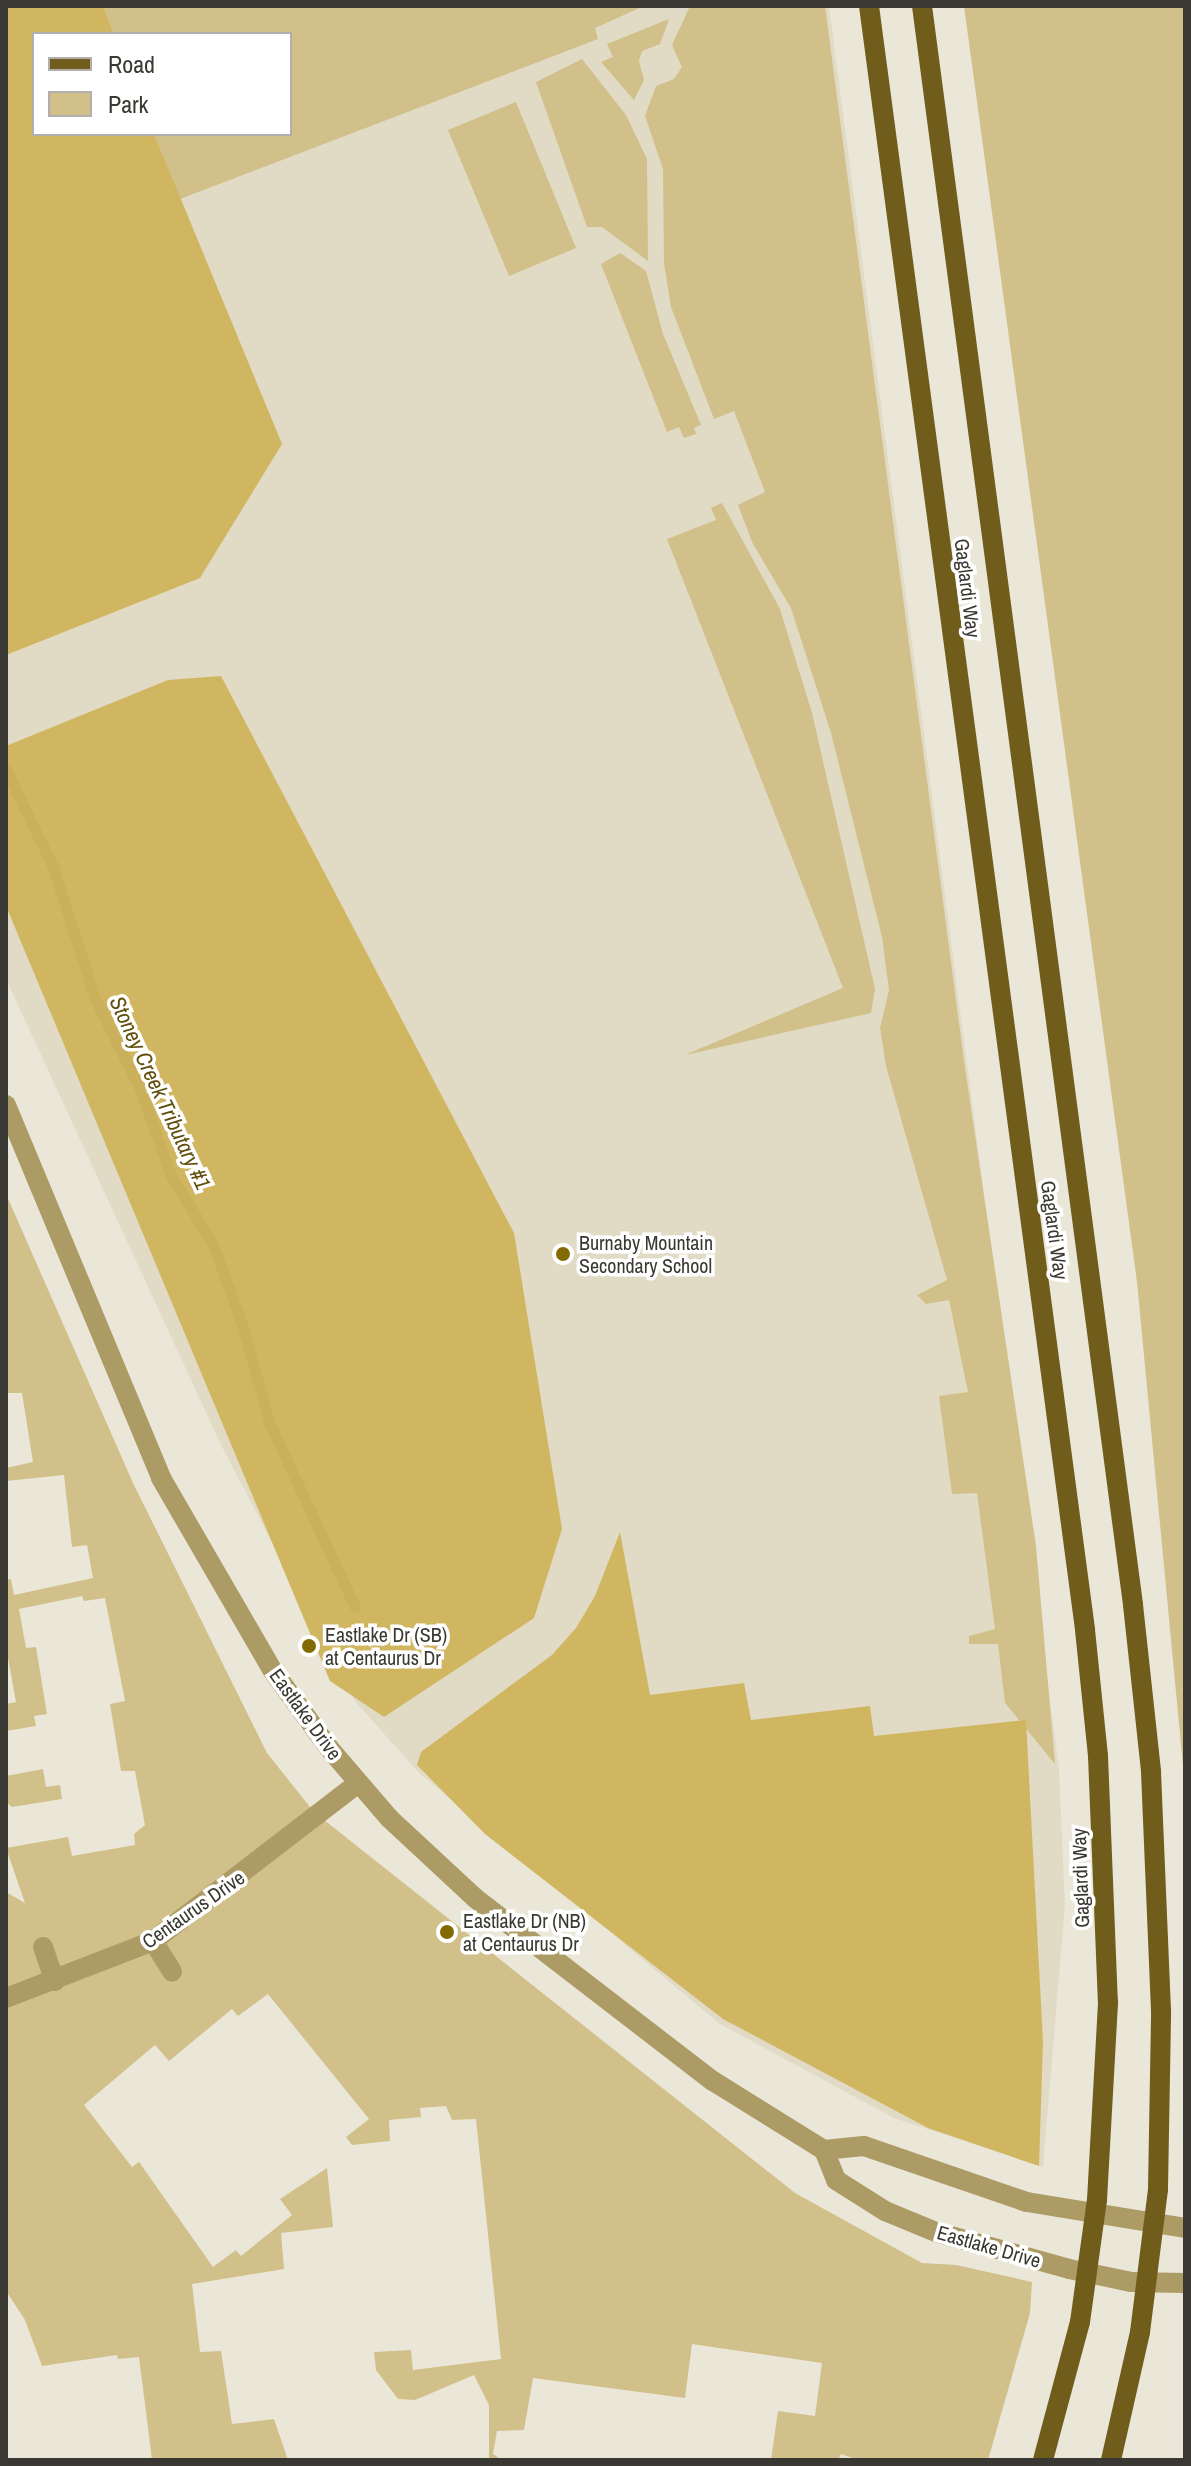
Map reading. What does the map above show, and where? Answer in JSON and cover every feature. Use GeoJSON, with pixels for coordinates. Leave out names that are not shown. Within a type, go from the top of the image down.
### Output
{"type":"FeatureCollection","features":[{"type":"Feature","properties":{"kind":"main road","name":"Gaglardi Way"},"geometry":{"type":"LineString","coordinates":[[869,6],[1085,1630],[1098,1756],[1108,2002],[1097,2200],[1080,2322],[1043,2460]]}},
{"type":"Feature","properties":{"kind":"main road","name":"Gaglardi Way"},"geometry":{"type":"LineString","coordinates":[[922,6],[1133,1605],[1151,1772],[1161,2011],[1158,2189],[1140,2332],[1111,2460]]}},
{"type":"Feature","properties":{"kind":"street","name":"Eastlake Drive"},"geometry":{"type":"LineString","coordinates":[[6,1105],[161,1478],[273,1671],[358,1783],[475,1898],[713,2081],[824,2150],[836,2180],[885,2211],[936,2232],[1131,2282],[1185,2283]]}},
{"type":"Feature","properties":{"kind":"street","name":"Centaurus Drive"},"geometry":{"type":"LineString","coordinates":[[6,1998],[153,1941],[358,1783]]}},
{"type":"Feature","properties":{"kind":"street"},"geometry":{"type":"LineString","coordinates":[[153,1941],[172,1972]]}},
{"type":"Feature","properties":{"kind":"street"},"geometry":{"type":"LineString","coordinates":[[43,1947],[55,1981]]}},
{"type":"Feature","properties":{"kind":"street"},"geometry":{"type":"LineString","coordinates":[[824,2150],[864,2146],[1027,2202],[1185,2228]]}},
{"type":"Feature","properties":{"kind":"shaded area","name":"Burnaby Mountain Secondary School"},"geometry":{"type":"Polygon","coordinates":[[[6,6],[829,6],[1059,1769],[1065,1905],[1043,2167],[894,2118],[720,2024],[418,1772],[355,1701],[221,1445],[6,979],[6,6]]]}},
{"type":"Feature","properties":{"kind":"shaded area"},"geometry":{"type":"Polygon","coordinates":[[[6,6],[103,6],[113,32],[32,32],[32,136],[155,136],[282,444],[200,578],[6,655],[6,6]]]}},
{"type":"Feature","properties":{"kind":"shaded area"},"geometry":{"type":"Polygon","coordinates":[[[221,676],[514,1233],[562,1529],[534,1618],[384,1717],[330,1681],[6,906],[6,746],[168,680],[221,676]]]}},
{"type":"Feature","properties":{"kind":"shaded area"},"geometry":{"type":"Polygon","coordinates":[[[620,1532],[650,1695],[744,1683],[751,1720],[870,1706],[874,1736],[1026,1720],[1043,2042],[1039,2166],[928,2128],[723,2019],[485,1834],[417,1765],[421,1752],[552,1655],[576,1628],[595,1596],[620,1532]]]}},
{"type":"Feature","properties":{"kind":"green space"},"geometry":{"type":"Polygon","coordinates":[[[103,6],[644,6],[595,28],[598,39],[180,199],[155,136],[292,136],[292,32],[113,32],[103,6]]]}},
{"type":"Feature","properties":{"kind":"green space"},"geometry":{"type":"Polygon","coordinates":[[[690,6],[825,6],[964,1061],[1036,1546],[1055,1764],[1005,1703],[998,1644],[969,1644],[969,1636],[995,1629],[977,1493],[952,1494],[939,1396],[968,1392],[949,1300],[926,1304],[917,1295],[947,1280],[886,1066],[880,1028],[889,990],[882,937],[831,733],[791,608],[753,544],[738,505],[765,492],[734,411],[714,419],[671,307],[664,263],[663,169],[645,116],[656,86],[674,79],[682,67],[672,45],[690,6]]]}},
{"type":"Feature","properties":{"kind":"green space"},"geometry":{"type":"Polygon","coordinates":[[[964,6],[1185,6],[1185,1787],[1137,1282],[964,6]]]}},
{"type":"Feature","properties":{"kind":"green space"},"geometry":{"type":"Polygon","coordinates":[[[669,19],[660,44],[642,51],[639,61],[644,80],[634,100],[601,62],[613,57],[607,44],[669,19]]]}},
{"type":"Feature","properties":{"kind":"green space"},"geometry":{"type":"Polygon","coordinates":[[[582,59],[626,115],[647,159],[648,261],[602,227],[587,227],[536,82],[582,59]]]}},
{"type":"Feature","properties":{"kind":"green space"},"geometry":{"type":"Polygon","coordinates":[[[516,102],[576,248],[509,276],[448,130],[516,102]]]}},
{"type":"Feature","properties":{"kind":"green space"},"geometry":{"type":"Polygon","coordinates":[[[620,253],[646,271],[663,334],[701,425],[694,428],[696,434],[684,438],[679,427],[667,432],[601,264],[620,253]]]}},
{"type":"Feature","properties":{"kind":"green space"},"geometry":{"type":"Polygon","coordinates":[[[722,503],[780,609],[812,713],[875,989],[871,1013],[685,1055],[843,988],[667,539],[716,520],[711,508],[722,503]]]}},
{"type":"Feature","properties":{"kind":"green space"},"geometry":{"type":"Polygon","coordinates":[[[6,1194],[133,1483],[267,1753],[314,1812],[795,2193],[922,2263],[956,2265],[1032,2282],[1030,2313],[988,2460],[858,2460],[841,2454],[838,2460],[771,2460],[778,2411],[815,2416],[822,2363],[692,2344],[685,2398],[533,2378],[524,2430],[497,2431],[493,2454],[502,2460],[489,2460],[489,2405],[474,2375],[415,2400],[398,2399],[376,2370],[374,2352],[411,2350],[413,2370],[501,2359],[476,2119],[452,2120],[446,2106],[420,2108],[421,2117],[389,2120],[390,2141],[352,2145],[346,2137],[369,2119],[268,1994],[238,2016],[232,2009],[169,2061],[155,2045],[84,2105],[132,2167],[139,2162],[213,2267],[236,2250],[241,2256],[292,2215],[280,2199],[327,2168],[333,2227],[281,2233],[284,2269],[192,2284],[200,2352],[221,2351],[232,2424],[274,2419],[288,2460],[152,2460],[139,2357],[118,2359],[117,2355],[42,2366],[25,2320],[6,2291],[6,1892],[25,1903],[6,1848],[68,1837],[72,1856],[135,1845],[134,1834],[145,1825],[135,1771],[121,1771],[110,1704],[125,1701],[105,1598],[84,1601],[82,1596],[19,1609],[26,1648],[36,1647],[47,1714],[34,1716],[36,1726],[6,1731],[6,1704],[16,1702],[6,1647],[6,1580],[11,1579],[14,1595],[93,1578],[87,1545],[72,1547],[64,1475],[6,1481],[6,1468],[33,1462],[22,1393],[6,1393],[6,1194]]]}},
{"type":"Feature","properties":{"kind":"green space"},"geometry":{"type":"Polygon","coordinates":[[[43,1769],[46,1787],[60,1785],[62,1799],[12,1807],[6,1802],[6,1776],[43,1769]]]}},
{"type":"Feature","properties":{"kind":"waterway","name":"Stoney Creek Tributary #1"},"geometry":{"type":"LineString","coordinates":[[6,770],[53,867],[95,999],[140,1089],[171,1176],[213,1244],[242,1324],[269,1422],[355,1607]]}},
{"type":"Feature","properties":{"kind":"place","name":"Burnaby Mountain Secondary School"},"geometry":{"type":"Point","coordinates":[563,1254]}},
{"type":"Feature","properties":{"kind":"place","name":"Eastlake Dr (SB) at Centaurus Dr"},"geometry":{"type":"Point","coordinates":[309,1646]}},
{"type":"Feature","properties":{"kind":"place","name":"Eastlake Dr (NB) at Centaurus Dr"},"geometry":{"type":"Point","coordinates":[447,1932]}}]}
